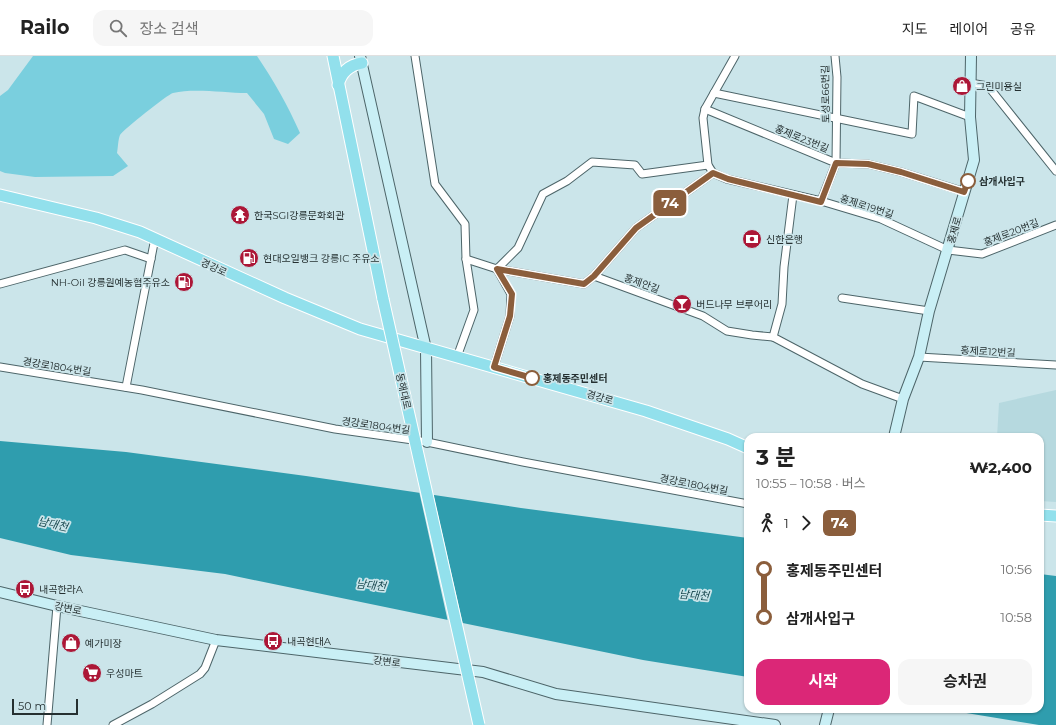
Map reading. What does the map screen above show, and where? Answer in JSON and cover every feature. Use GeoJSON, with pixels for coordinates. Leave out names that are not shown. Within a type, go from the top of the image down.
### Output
{"type":"FeatureCollection","features":[{"type":"Feature","properties":{"kind":"main road","name":"동해대로"},"geometry":{"type":"LineString","coordinates":[[333,56],[383,299],[479,725]]}},
{"type":"Feature","properties":{"kind":"main road"},"geometry":{"type":"LineString","coordinates":[[338,85],[340,77],[347,69],[361,60]]}},
{"type":"Feature","properties":{"kind":"main road","name":"경강로"},"geometry":{"type":"LineString","coordinates":[[0,195],[96,218],[140,232],[285,298],[360,329],[646,411],[728,439],[744,446]]}},
{"type":"Feature","properties":{"kind":"main road"},"geometry":{"type":"LineString","coordinates":[[1044,515],[1056,516]]}},
{"type":"Feature","properties":{"kind":"street"},"geometry":{"type":"LineString","coordinates":[[415,56],[435,184],[465,224],[466,260],[474,310],[457,357]]}},
{"type":"Feature","properties":{"kind":"street"},"geometry":{"type":"LineString","coordinates":[[466,260],[497,269],[584,284],[594,276],[636,228],[713,173],[708,165],[703,118],[705,109],[735,56]]}},
{"type":"Feature","properties":{"kind":"street","name":"토성로66번길"},"geometry":{"type":"LineString","coordinates":[[821,202],[836,163],[837,77],[834,56]]}},
{"type":"Feature","properties":{"kind":"street","name":"홍제로"},"geometry":{"type":"LineString","coordinates":[[895,433],[903,399],[919,357],[929,311],[974,160],[970,117],[971,56]]}},
{"type":"Feature","properties":{"kind":"street"},"geometry":{"type":"LineString","coordinates":[[361,60],[426,348],[427,442]]}},
{"type":"Feature","properties":{"kind":"street"},"geometry":{"type":"LineString","coordinates":[[970,83],[988,86],[1056,171]]}},
{"type":"Feature","properties":{"kind":"street"},"geometry":{"type":"LineString","coordinates":[[714,93],[912,134],[914,96],[970,117]]}},
{"type":"Feature","properties":{"kind":"street","name":"홍제로23번길"},"geometry":{"type":"LineString","coordinates":[[705,109],[836,163],[868,164],[901,172],[964,192]]}},
{"type":"Feature","properties":{"kind":"street"},"geometry":{"type":"LineString","coordinates":[[497,269],[518,248],[543,194],[567,181],[592,162],[635,165],[642,174],[708,165]]}},
{"type":"Feature","properties":{"kind":"street","name":"홍제로19번길"},"geometry":{"type":"LineString","coordinates":[[713,173],[728,179],[821,202],[881,219],[948,250]]}},
{"type":"Feature","properties":{"kind":"street"},"geometry":{"type":"LineString","coordinates":[[792,195],[784,267],[782,304],[773,336],[862,384],[903,399]]}},
{"type":"Feature","properties":{"kind":"street","name":"홍제로20번길"},"geometry":{"type":"LineString","coordinates":[[948,250],[982,254],[1056,225]]}},
{"type":"Feature","properties":{"kind":"street"},"geometry":{"type":"LineString","coordinates":[[126,387],[155,238]]}},
{"type":"Feature","properties":{"kind":"street"},"geometry":{"type":"LineString","coordinates":[[0,284],[125,250],[151,259]]}},
{"type":"Feature","properties":{"kind":"street"},"geometry":{"type":"LineString","coordinates":[[494,367],[510,316],[512,294],[497,269]]}},
{"type":"Feature","properties":{"kind":"street","name":"홍제안길"},"geometry":{"type":"LineString","coordinates":[[594,276],[702,316],[727,330],[752,335],[773,336]]}},
{"type":"Feature","properties":{"kind":"street"},"geometry":{"type":"LineString","coordinates":[[842,298],[929,311]]}},
{"type":"Feature","properties":{"kind":"street","name":"홍제로12번길"},"geometry":{"type":"LineString","coordinates":[[919,357],[1056,365]]}},
{"type":"Feature","properties":{"kind":"street","name":"경강로1804번길"},"geometry":{"type":"LineString","coordinates":[[0,367],[126,387],[335,429],[427,442],[523,462],[744,503]]}},
{"type":"Feature","properties":{"kind":"street","name":"강변로"},"geometry":{"type":"LineString","coordinates":[[0,592],[57,606],[216,640],[483,672],[556,694],[776,725]]}},
{"type":"Feature","properties":{"kind":"street"},"geometry":{"type":"LineString","coordinates":[[47,725],[57,606]]}},
{"type":"Feature","properties":{"kind":"street"},"geometry":{"type":"LineString","coordinates":[[113,725],[152,704],[200,674],[205,668],[216,640]]}},
{"type":"Feature","properties":{"kind":"street"},"geometry":{"type":"LineString","coordinates":[[825,725],[828,713]]}},
{"type":"Feature","properties":{"kind":"shaded area"},"geometry":{"type":"Polygon","coordinates":[[[33,56],[257,56],[291,113],[300,133],[288,144],[274,139],[264,114],[247,93],[190,91],[173,93],[163,99],[120,135],[117,153],[128,166],[113,176],[35,177],[5,173],[0,171],[0,96],[8,90],[33,56]]]}},
{"type":"Feature","properties":{"kind":"shaded area"},"geometry":{"type":"Polygon","coordinates":[[[1056,390],[1056,502],[1044,501],[1044,433],[997,433],[999,403],[1056,390]]]}},
{"type":"Feature","properties":{"kind":"water","name":"남대천"},"geometry":{"type":"Polygon","coordinates":[[[0,441],[126,452],[306,476],[521,508],[744,537],[744,676],[643,660],[225,574],[71,555],[0,538],[0,441]]]}},
{"type":"Feature","properties":{"kind":"water"},"geometry":{"type":"Polygon","coordinates":[[[1044,574],[1056,576],[1056,725],[1039,725],[966,713],[1044,713],[1044,574]]]}},
{"type":"Feature","properties":{"kind":"pier"},"geometry":{"type":"Polygon","coordinates":[[[419,491],[433,493],[463,625],[448,622],[419,491]]]}},
{"type":"Feature","properties":{"kind":"bus line","name":"74"},"geometry":{"type":"LineString","coordinates":[[532,378],[494,367],[510,316],[512,294],[497,269],[584,284],[594,276],[636,228],[713,173],[728,179],[821,202],[836,163],[868,164],[901,172],[964,192],[968,181]]}},
{"type":"Feature","properties":{"kind":"place","name":"그린미용실"},"geometry":{"type":"Point","coordinates":[962,86]}},
{"type":"Feature","properties":{"kind":"place","name":"삼개사입구"},"geometry":{"type":"Point","coordinates":[968,181]}},
{"type":"Feature","properties":{"kind":"place","name":"한국SGI강릉문화회관"},"geometry":{"type":"Point","coordinates":[240,215]}},
{"type":"Feature","properties":{"kind":"place","name":"신한은행"},"geometry":{"type":"Point","coordinates":[752,239]}},
{"type":"Feature","properties":{"kind":"place","name":"현대오일뱅크 강릉IC 주유소"},"geometry":{"type":"Point","coordinates":[249,258]}},
{"type":"Feature","properties":{"kind":"place","name":"NH-Oil 강릉원예농협주유소"},"geometry":{"type":"Point","coordinates":[184,282]}},
{"type":"Feature","properties":{"kind":"place","name":"버드나무 브루어리"},"geometry":{"type":"Point","coordinates":[682,304]}},
{"type":"Feature","properties":{"kind":"place","name":"홍제동주민센터"},"geometry":{"type":"Point","coordinates":[532,378]}},
{"type":"Feature","properties":{"kind":"place","name":"내곡한라A"},"geometry":{"type":"Point","coordinates":[25,589]}},
{"type":"Feature","properties":{"kind":"place","name":"내곡현대A"},"geometry":{"type":"Point","coordinates":[273,641]}},
{"type":"Feature","properties":{"kind":"place","name":"예가미장"},"geometry":{"type":"Point","coordinates":[71,643]}},
{"type":"Feature","properties":{"kind":"place","name":"우성마트"},"geometry":{"type":"Point","coordinates":[92,673]}}]}
